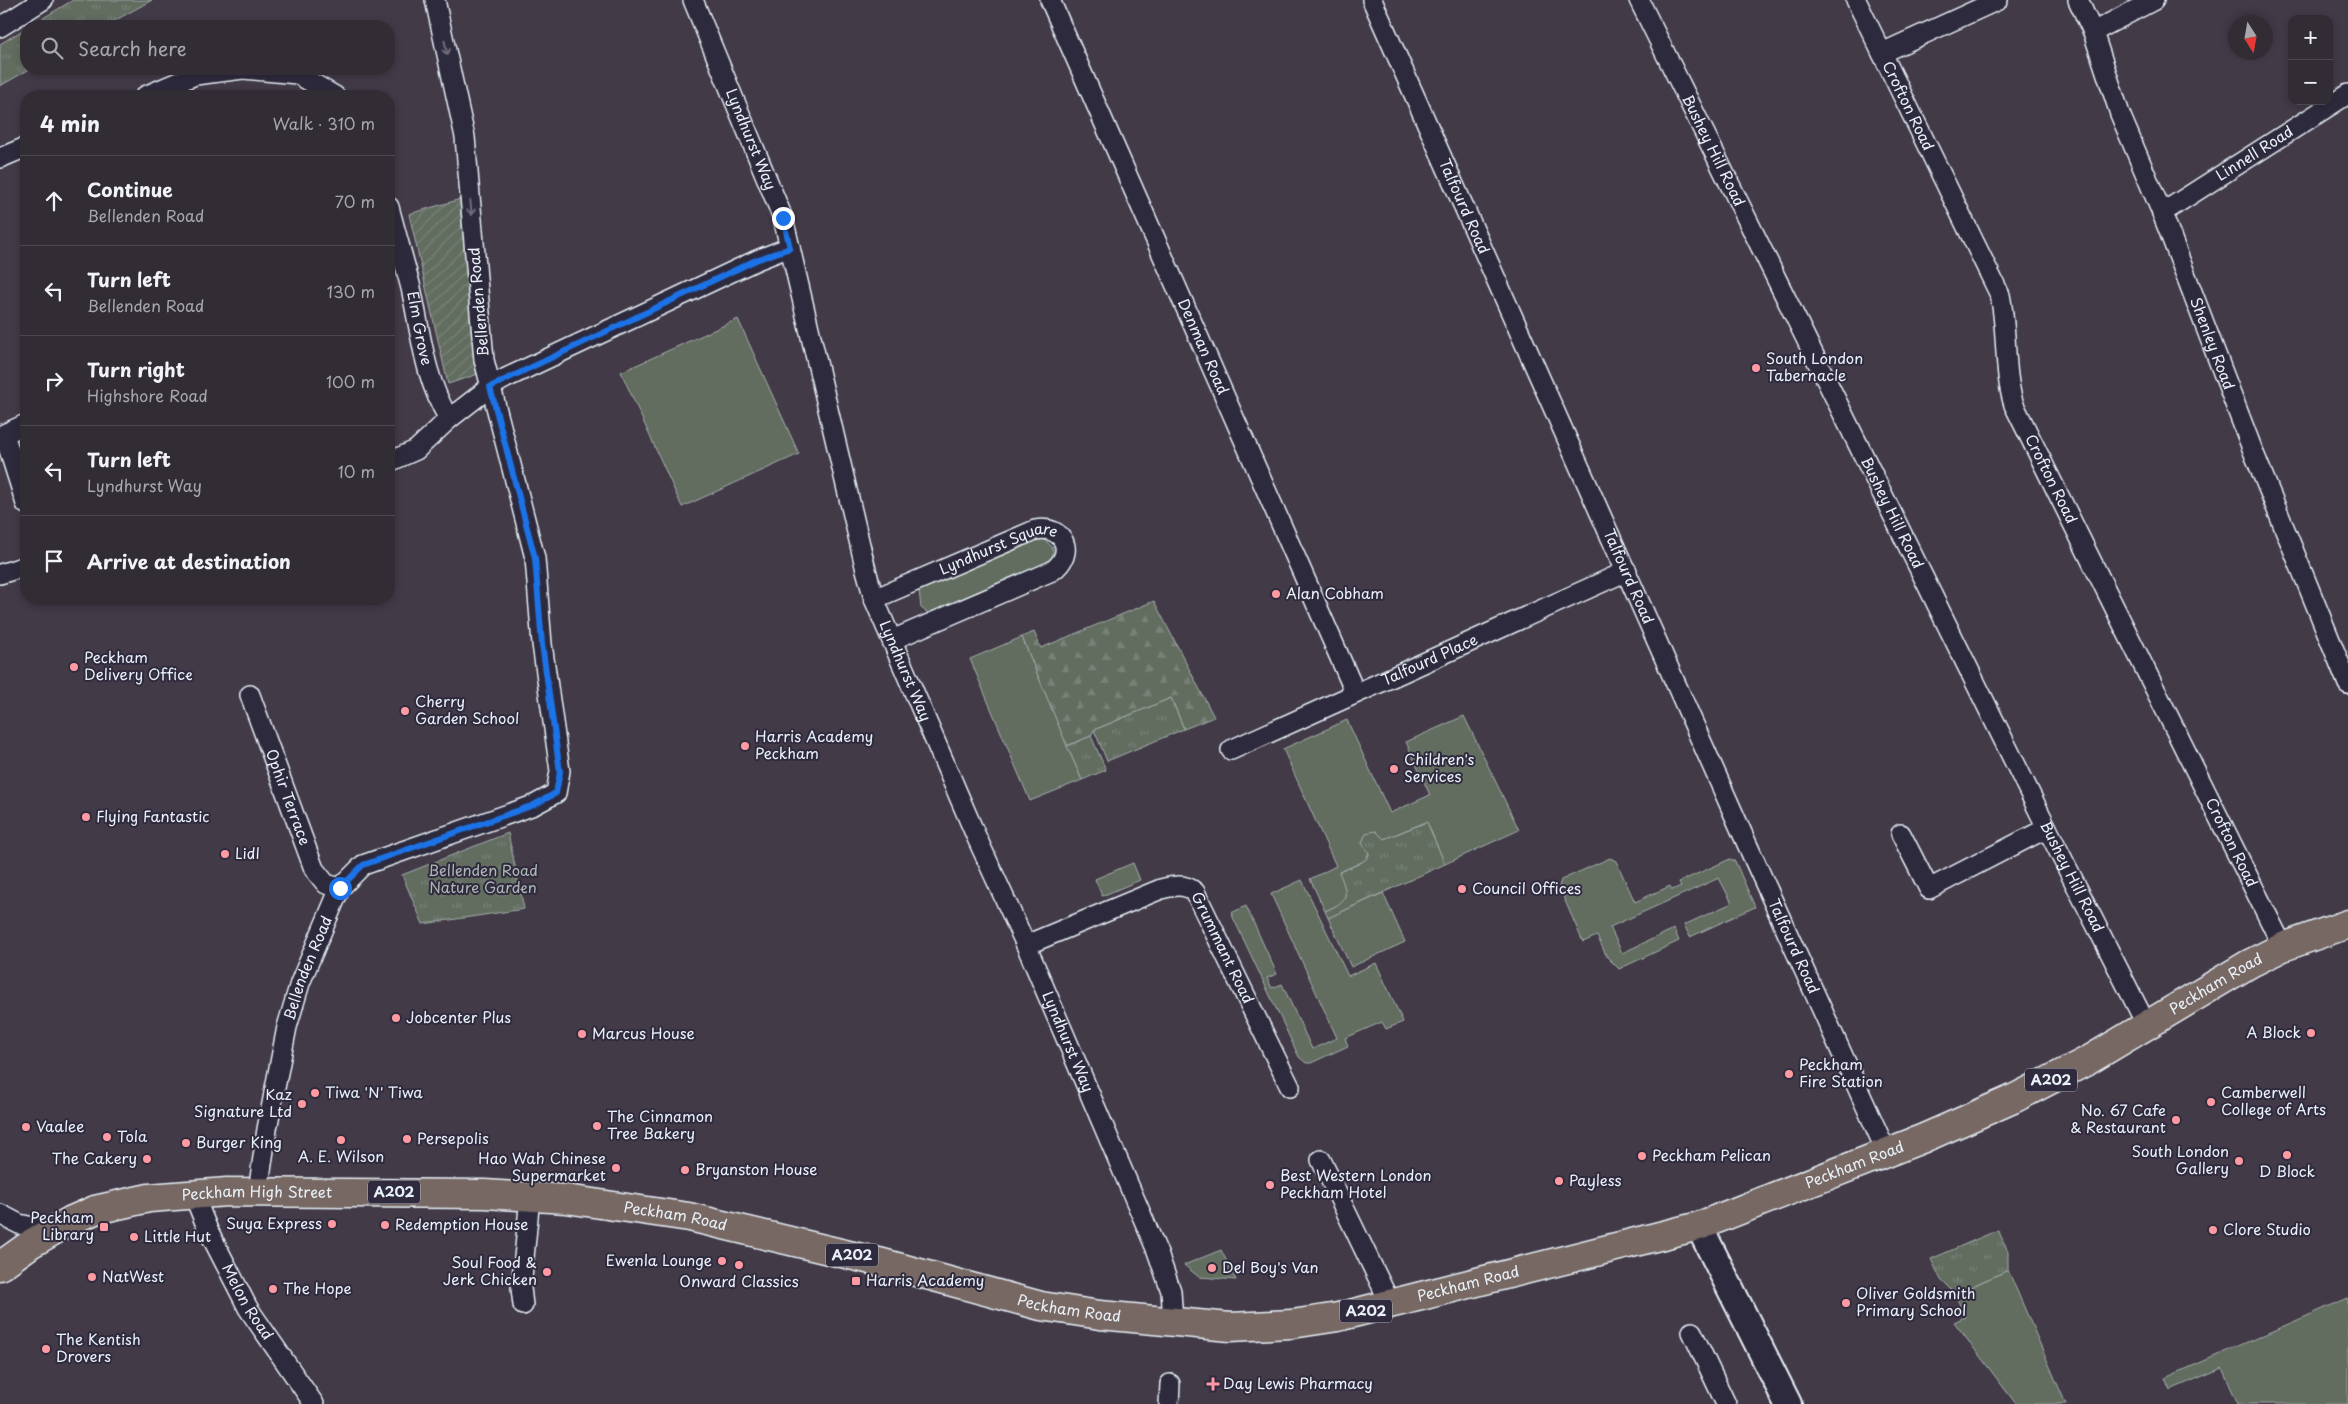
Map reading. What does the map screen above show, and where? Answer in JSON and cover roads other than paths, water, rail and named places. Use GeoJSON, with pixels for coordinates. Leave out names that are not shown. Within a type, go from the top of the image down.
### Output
{"type":"FeatureCollection","features":[{"type":"Feature","properties":{"kind":"highway","name":"Peckham Road"},"geometry":{"type":"LineString","coordinates":[[530,1197],[566,1199],[690,1217],[879,1262],[1041,1306],[1120,1318],[1230,1327],[1292,1324],[1391,1306],[1699,1226],[1887,1153],[2014,1099],[2089,1060],[2239,970],[2282,947],[2348,924]]}},
{"type":"Feature","properties":{"kind":"highway","name":"Peckham High Street"},"geometry":{"type":"LineString","coordinates":[[0,1266],[51,1230],[72,1220],[104,1208],[149,1198],[193,1193],[258,1192],[427,1192],[530,1197]]}},
{"type":"Feature","properties":{"kind":"main road"},"geometry":{"type":"LineString","coordinates":[[1699,1226],[1788,1404]]}},
{"type":"Feature","properties":{"kind":"street"},"geometry":{"type":"LineString","coordinates":[[0,27],[43,0]]}},
{"type":"Feature","properties":{"kind":"street","name":"Bellenden Road"},"geometry":{"type":"LineString","coordinates":[[258,1192],[267,1129],[287,1027],[300,983],[340,888],[363,865],[534,805],[556,793],[560,772],[542,644],[535,558],[484,360],[465,137],[436,0]]}},
{"type":"Feature","properties":{"kind":"street","name":"Lyndhurst Way"},"geometry":{"type":"LineString","coordinates":[[693,0],[783,218],[874,598],[976,836],[1026,945],[1161,1261],[1171,1291],[1173,1322]]}},
{"type":"Feature","properties":{"kind":"street","name":"Denman Road"},"geometry":{"type":"LineString","coordinates":[[1050,0],[1356,692]]}},
{"type":"Feature","properties":{"kind":"street","name":"Talfourd Road"},"geometry":{"type":"LineString","coordinates":[[1372,0],[1747,844],[1887,1153]]}},
{"type":"Feature","properties":{"kind":"street","name":"Bushey Hill Road"},"geometry":{"type":"LineString","coordinates":[[1639,0],[2047,828],[2147,1026]]}},
{"type":"Feature","properties":{"kind":"street","name":"Crofton Road"},"geometry":{"type":"LineString","coordinates":[[1856,0],[2000,295],[2007,335],[2009,389],[2014,405],[2282,947]]}},
{"type":"Feature","properties":{"kind":"street"},"geometry":{"type":"LineString","coordinates":[[1882,53],[1998,0]]}},
{"type":"Feature","properties":{"kind":"street","name":"Shenley Road"},"geometry":{"type":"LineString","coordinates":[[2078,0],[2093,32],[2120,114],[2162,213],[2253,451],[2348,684]]}},
{"type":"Feature","properties":{"kind":"street"},"geometry":{"type":"LineString","coordinates":[[2093,32],[2154,0]]}},
{"type":"Feature","properties":{"kind":"street"},"geometry":{"type":"LineString","coordinates":[[159,90],[195,75]]}},
{"type":"Feature","properties":{"kind":"street"},"geometry":{"type":"LineString","coordinates":[[299,75],[325,90]]}},
{"type":"Feature","properties":{"kind":"street","name":"Linnell Road"},"geometry":{"type":"LineString","coordinates":[[2162,213],[2348,94]]}},
{"type":"Feature","properties":{"kind":"street"},"geometry":{"type":"LineString","coordinates":[[0,158],[20,150]]}},
{"type":"Feature","properties":{"kind":"street","name":"Elm Grove"},"geometry":{"type":"LineString","coordinates":[[395,229],[411,288],[426,365],[440,405],[449,419]]}},
{"type":"Feature","properties":{"kind":"street"},"geometry":{"type":"LineString","coordinates":[[395,459],[416,450],[449,419],[490,387],[756,260],[790,248]]}},
{"type":"Feature","properties":{"kind":"street"},"geometry":{"type":"LineString","coordinates":[[20,427],[4,434],[20,485]]}},
{"type":"Feature","properties":{"kind":"street","name":"Lyndhurst Square"},"geometry":{"type":"LineString","coordinates":[[874,598],[1035,530],[1052,530],[1059,534],[1064,542],[1066,550],[1064,559],[1060,566],[1052,571],[892,640]]}},
{"type":"Feature","properties":{"kind":"street"},"geometry":{"type":"LineString","coordinates":[[0,574],[20,568]]}},
{"type":"Feature","properties":{"kind":"street","name":"Talfourd Place"},"geometry":{"type":"LineString","coordinates":[[1231,750],[1627,571]]}},
{"type":"Feature","properties":{"kind":"street","name":"Ophir Terrace"},"geometry":{"type":"LineString","coordinates":[[250,695],[314,869],[326,884],[340,888]]}},
{"type":"Feature","properties":{"kind":"street"},"geometry":{"type":"LineString","coordinates":[[1901,834],[1929,889],[2047,828]]}},
{"type":"Feature","properties":{"kind":"street","name":"Grummant Road"},"geometry":{"type":"LineString","coordinates":[[1026,945],[1161,889],[1175,886],[1191,888],[1195,892],[1290,1087]]}},
{"type":"Feature","properties":{"kind":"street"},"geometry":{"type":"LineString","coordinates":[[1320,1160],[1391,1306]]}},
{"type":"Feature","properties":{"kind":"street","name":"Melon Road"},"geometry":{"type":"LineString","coordinates":[[193,1193],[208,1230],[248,1308],[314,1404]]}},
{"type":"Feature","properties":{"kind":"street"},"geometry":{"type":"LineString","coordinates":[[523,1305],[521,1288],[530,1197]]}},
{"type":"Feature","properties":{"kind":"street"},"geometry":{"type":"LineString","coordinates":[[0,1214],[19,1224],[51,1230]]}},
{"type":"Feature","properties":{"kind":"street"},"geometry":{"type":"LineString","coordinates":[[1692,1332],[1726,1404]]}},
{"type":"Feature","properties":{"kind":"street"},"geometry":{"type":"LineString","coordinates":[[1169,1404],[1170,1384]]}},
{"type":"Feature","properties":{"kind":"place","name":"South London Tabernacle"},"geometry":{"type":"Point","coordinates":[1756,368]}},
{"type":"Feature","properties":{"kind":"place","name":"Alan Cobham"},"geometry":{"type":"Point","coordinates":[1276,594]}},
{"type":"Feature","properties":{"kind":"place","name":"Peckham Delivery Office"},"geometry":{"type":"Point","coordinates":[74,667]}},
{"type":"Feature","properties":{"kind":"place","name":"Cherry Garden School"},"geometry":{"type":"Point","coordinates":[405,711]}},
{"type":"Feature","properties":{"kind":"place","name":"Harris Academy Peckham"},"geometry":{"type":"Point","coordinates":[745,746]}},
{"type":"Feature","properties":{"kind":"place","name":"Children's Services"},"geometry":{"type":"Point","coordinates":[1394,769]}},
{"type":"Feature","properties":{"kind":"place","name":"Flying Fantastic"},"geometry":{"type":"Point","coordinates":[86,817]}},
{"type":"Feature","properties":{"kind":"place","name":"Lidl"},"geometry":{"type":"Point","coordinates":[225,854]}},
{"type":"Feature","properties":{"kind":"place","name":"Council Offices"},"geometry":{"type":"Point","coordinates":[1462,889]}},
{"type":"Feature","properties":{"kind":"place","name":"Jobcenter Plus"},"geometry":{"type":"Point","coordinates":[396,1018]}},
{"type":"Feature","properties":{"kind":"place","name":"A Block"},"geometry":{"type":"Point","coordinates":[2311,1033]}},
{"type":"Feature","properties":{"kind":"place","name":"Marcus House"},"geometry":{"type":"Point","coordinates":[582,1034]}},
{"type":"Feature","properties":{"kind":"place","name":"Peckham Fire Station"},"geometry":{"type":"Point","coordinates":[1789,1074]}},
{"type":"Feature","properties":{"kind":"place","name":"Tiwa 'N' Tiwa"},"geometry":{"type":"Point","coordinates":[315,1093]}},
{"type":"Feature","properties":{"kind":"place","name":"Camberwell College of Arts"},"geometry":{"type":"Point","coordinates":[2211,1102]}},
{"type":"Feature","properties":{"kind":"place","name":"Kaz Signature Ltd"},"geometry":{"type":"Point","coordinates":[302,1104]}},
{"type":"Feature","properties":{"kind":"place","name":"No. 67 Cafe & Restaurant"},"geometry":{"type":"Point","coordinates":[2176,1120]}},
{"type":"Feature","properties":{"kind":"place","name":"The Cinnamon Tree Bakery"},"geometry":{"type":"Point","coordinates":[597,1126]}},
{"type":"Feature","properties":{"kind":"place","name":"Vaalee"},"geometry":{"type":"Point","coordinates":[26,1127]}},
{"type":"Feature","properties":{"kind":"place","name":"Tola"},"geometry":{"type":"Point","coordinates":[107,1137]}},
{"type":"Feature","properties":{"kind":"place","name":"Persepolis"},"geometry":{"type":"Point","coordinates":[407,1139]}},
{"type":"Feature","properties":{"kind":"place","name":"A. E. Wilson"},"geometry":{"type":"Point","coordinates":[341,1140]}},
{"type":"Feature","properties":{"kind":"place","name":"Burger King"},"geometry":{"type":"Point","coordinates":[186,1143]}},
{"type":"Feature","properties":{"kind":"place","name":"D Block"},"geometry":{"type":"Point","coordinates":[2287,1155]}},
{"type":"Feature","properties":{"kind":"place","name":"Peckham Pelican"},"geometry":{"type":"Point","coordinates":[1642,1156]}},
{"type":"Feature","properties":{"kind":"place","name":"The Cakery"},"geometry":{"type":"Point","coordinates":[147,1159]}},
{"type":"Feature","properties":{"kind":"place","name":"South London Gallery"},"geometry":{"type":"Point","coordinates":[2239,1161]}},
{"type":"Feature","properties":{"kind":"place","name":"Hao Wah Chinese Supermarket"},"geometry":{"type":"Point","coordinates":[616,1168]}},
{"type":"Feature","properties":{"kind":"place","name":"Bryanston House"},"geometry":{"type":"Point","coordinates":[685,1170]}},
{"type":"Feature","properties":{"kind":"place","name":"Payless"},"geometry":{"type":"Point","coordinates":[1559,1181]}},
{"type":"Feature","properties":{"kind":"place","name":"Best Western London Peckham Hotel"},"geometry":{"type":"Point","coordinates":[1270,1185]}},
{"type":"Feature","properties":{"kind":"place","name":"Suya Express"},"geometry":{"type":"Point","coordinates":[332,1224]}},
{"type":"Feature","properties":{"kind":"place","name":"Redemption House"},"geometry":{"type":"Point","coordinates":[385,1225]}},
{"type":"Feature","properties":{"kind":"place","name":"Peckham Library"},"geometry":{"type":"Point","coordinates":[104,1227]}},
{"type":"Feature","properties":{"kind":"place","name":"Clore Studio"},"geometry":{"type":"Point","coordinates":[2213,1230]}},
{"type":"Feature","properties":{"kind":"place","name":"Little Hut"},"geometry":{"type":"Point","coordinates":[134,1237]}},
{"type":"Feature","properties":{"kind":"place","name":"Ewenla Lounge"},"geometry":{"type":"Point","coordinates":[722,1261]}},
{"type":"Feature","properties":{"kind":"place","name":"Onward Classics"},"geometry":{"type":"Point","coordinates":[739,1265]}},
{"type":"Feature","properties":{"kind":"place","name":"Del Boy's Van"},"geometry":{"type":"Point","coordinates":[1212,1268]}},
{"type":"Feature","properties":{"kind":"place","name":"Soul Food & Jerk Chicken"},"geometry":{"type":"Point","coordinates":[547,1272]}},
{"type":"Feature","properties":{"kind":"place","name":"NatWest"},"geometry":{"type":"Point","coordinates":[92,1277]}},
{"type":"Feature","properties":{"kind":"place","name":"Harris Academy"},"geometry":{"type":"Point","coordinates":[856,1281]}},
{"type":"Feature","properties":{"kind":"place","name":"The Hope"},"geometry":{"type":"Point","coordinates":[273,1289]}},
{"type":"Feature","properties":{"kind":"place","name":"Oliver Goldsmith Primary School"},"geometry":{"type":"Point","coordinates":[1846,1303]}},
{"type":"Feature","properties":{"kind":"place","name":"The Kentish Drovers"},"geometry":{"type":"Point","coordinates":[46,1349]}},
{"type":"Feature","properties":{"kind":"place","name":"Day Lewis Pharmacy"},"geometry":{"type":"Point","coordinates":[1213,1384]}},
{"type":"Feature","properties":{"kind":"park label","name":"Bellenden Road Nature Garden"},"geometry":{"type":"Point","coordinates":[483,880]}}]}
